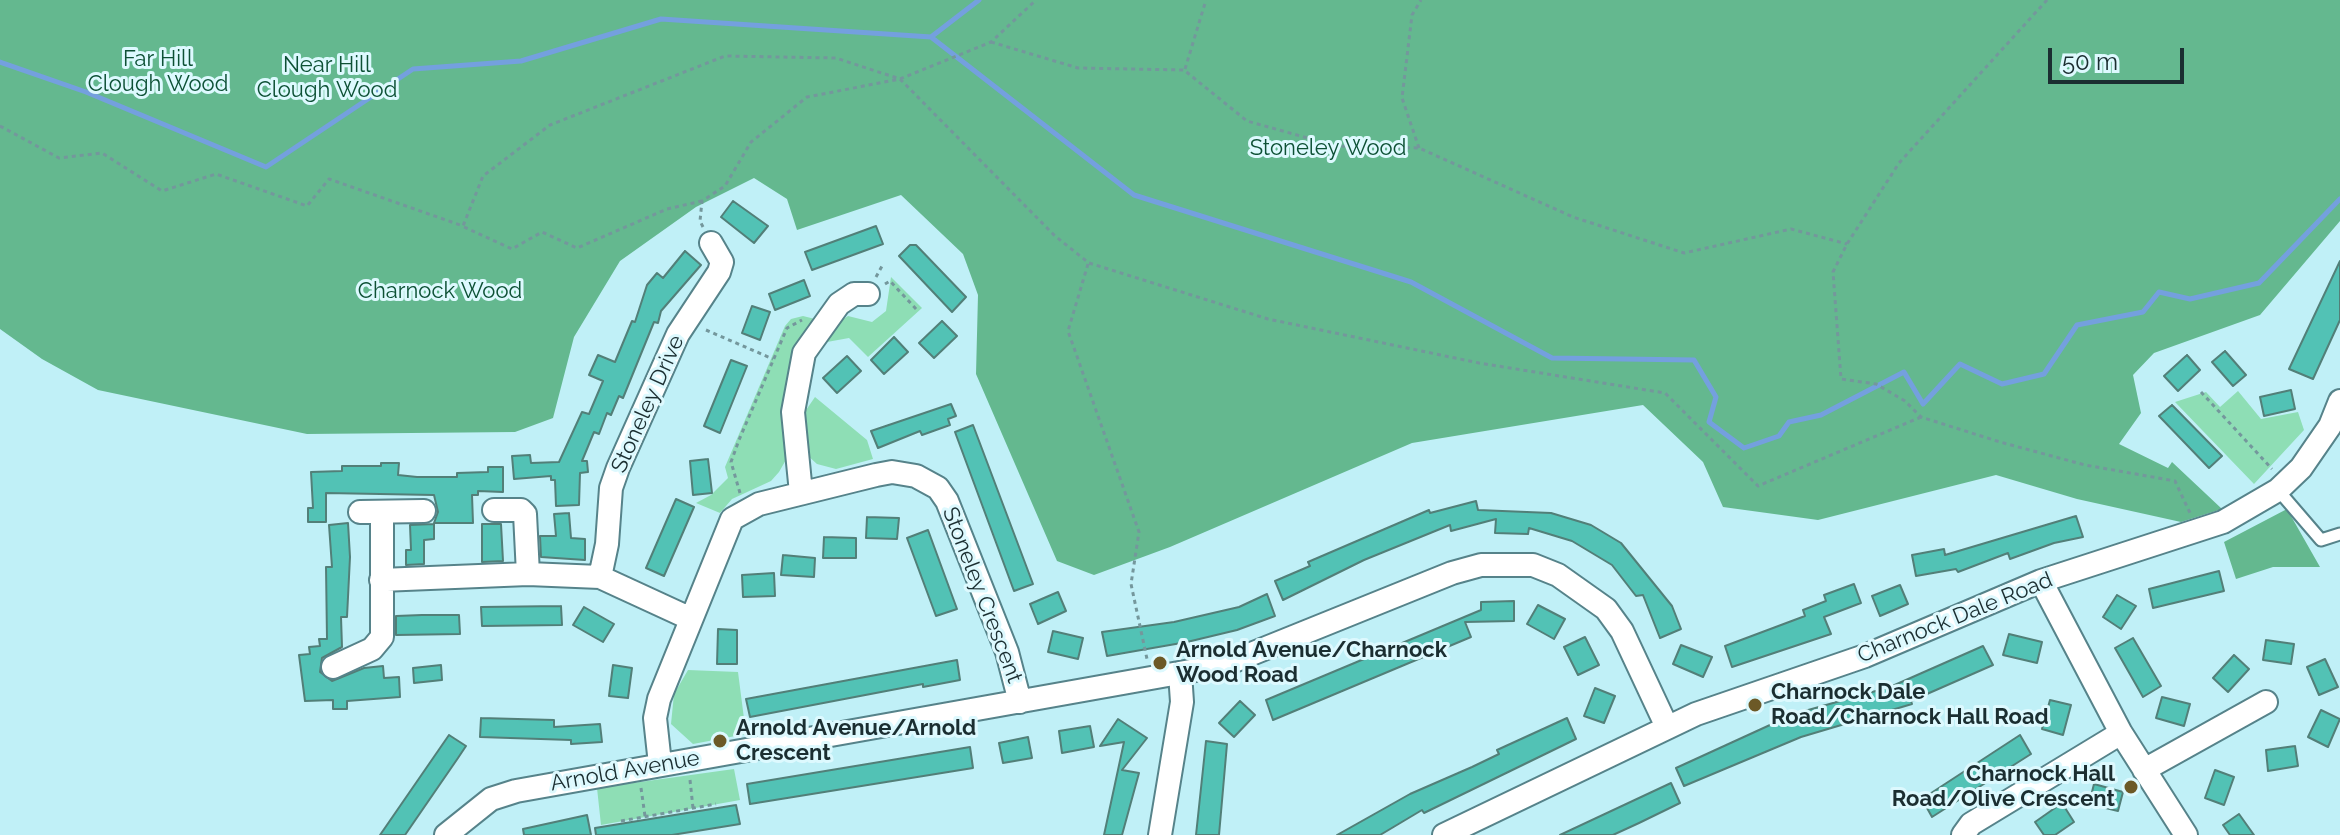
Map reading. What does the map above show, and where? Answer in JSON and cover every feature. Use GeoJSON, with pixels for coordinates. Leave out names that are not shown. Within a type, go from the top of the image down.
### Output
{"type":"FeatureCollection","features":[{"type":"Feature","properties":{"kind":"street","name":"Stoneley Drive"},"geometry":{"type":"LineString","coordinates":[[600,577],[609,535],[611,488],[686,321],[722,262],[711,243]]}},
{"type":"Feature","properties":{"kind":"street"},"geometry":{"type":"LineString","coordinates":[[801,493],[793,412],[804,353],[839,304],[854,294],[868,294]]}},
{"type":"Feature","properties":{"kind":"street","name":"Charnock Dale Road"},"geometry":{"type":"LineString","coordinates":[[1444,835],[1667,727],[1730,701],[1865,656],[2041,581],[2194,532],[2252,508],[2282,487],[2316,448],[2340,401]]}},
{"type":"Feature","properties":{"kind":"street","name":"Stoneley Crescent"},"geometry":{"type":"LineString","coordinates":[[747,509],[892,472],[916,476],[938,488],[947,501],[1007,652],[1020,702]]}},
{"type":"Feature","properties":{"kind":"street"},"geometry":{"type":"LineString","coordinates":[[660,764],[655,718],[659,699],[725,530],[732,519],[747,509]]}},
{"type":"Feature","properties":{"kind":"street"},"geometry":{"type":"LineString","coordinates":[[494,510],[521,510],[525,514],[528,574]]}},
{"type":"Feature","properties":{"kind":"street"},"geometry":{"type":"LineString","coordinates":[[333,667],[356,659],[379,643],[381,580],[371,512],[424,511]]}},
{"type":"Feature","properties":{"kind":"street","name":"Arnold Avenue"},"geometry":{"type":"LineString","coordinates":[[446,835],[491,799],[637,768],[1151,679],[1254,656],[1452,573],[1481,565],[1533,565],[1558,575],[1606,609],[1622,631],[1667,727]]}},
{"type":"Feature","properties":{"kind":"street"},"geometry":{"type":"LineString","coordinates":[[381,580],[528,574],[600,577],[689,618]]}},
{"type":"Feature","properties":{"kind":"street"},"geometry":{"type":"LineString","coordinates":[[2041,581],[2121,733],[2186,835]]}},
{"type":"Feature","properties":{"kind":"street"},"geometry":{"type":"LineString","coordinates":[[1160,835],[1182,702],[1180,673]]}},
{"type":"Feature","properties":{"kind":"street"},"geometry":{"type":"LineString","coordinates":[[2144,770],[2266,702]]}},
{"type":"Feature","properties":{"kind":"street"},"geometry":{"type":"LineString","coordinates":[[1963,835],[1971,824],[2121,733]]}},
{"type":"Feature","properties":{"kind":"lane"},"geometry":{"type":"LineString","coordinates":[[2282,487],[2321,540],[2340,534]]}},
{"type":"Feature","properties":{"kind":"path"},"geometry":{"type":"LineString","coordinates":[[0,126],[59,158],[102,153],[162,191],[216,174],[307,206],[329,179],[463,226],[512,249],[542,232],[577,248],[667,209],[702,201],[725,186],[751,142],[807,97],[900,79],[991,42],[1036,0]]}},
{"type":"Feature","properties":{"kind":"path"},"geometry":{"type":"LineString","coordinates":[[1184,70],[1206,0]]}},
{"type":"Feature","properties":{"kind":"path"},"geometry":{"type":"LineString","coordinates":[[1419,148],[1402,98],[1412,15],[1421,0]]}},
{"type":"Feature","properties":{"kind":"path"},"geometry":{"type":"LineString","coordinates":[[2047,0],[1899,163],[1847,244],[1833,272],[1841,379],[1876,384],[1905,401],[1921,417],[2085,465],[2175,481],[2187,501],[2194,532]]}},
{"type":"Feature","properties":{"kind":"path"},"geometry":{"type":"LineString","coordinates":[[991,42],[1078,68],[1184,70],[1247,121],[1336,146],[1419,148],[1573,217],[1684,253],[1791,229],[1847,244]]}},
{"type":"Feature","properties":{"kind":"path"},"geometry":{"type":"LineString","coordinates":[[463,226],[483,176],[550,125],[725,56],[836,58],[900,79],[1055,236],[1089,263],[1268,319],[1479,363],[1665,393],[1758,486],[1921,417]]}},
{"type":"Feature","properties":{"kind":"path"},"geometry":{"type":"LineString","coordinates":[[702,201],[700,221],[711,243]]}},
{"type":"Feature","properties":{"kind":"path"},"geometry":{"type":"LineString","coordinates":[[1089,263],[1068,331],[1139,532],[1131,584],[1151,679]]}},
{"type":"Feature","properties":{"kind":"path"},"geometry":{"type":"LineString","coordinates":[[868,294],[890,281],[918,311]]}},
{"type":"Feature","properties":{"kind":"path"},"geometry":{"type":"LineString","coordinates":[[747,509],[732,476],[731,462],[787,328],[797,320],[806,320],[819,329]]}},
{"type":"Feature","properties":{"kind":"path"},"geometry":{"type":"LineString","coordinates":[[686,321],[773,359]]}},
{"type":"Feature","properties":{"kind":"path"},"geometry":{"type":"LineString","coordinates":[[2201,392],[2282,487]]}},
{"type":"Feature","properties":{"kind":"path"},"geometry":{"type":"LineString","coordinates":[[688,759],[693,808]]}},
{"type":"Feature","properties":{"kind":"path"},"geometry":{"type":"LineString","coordinates":[[637,768],[645,816]]}},
{"type":"Feature","properties":{"kind":"path"},"geometry":{"type":"LineString","coordinates":[[621,821],[716,804]]}},
{"type":"Feature","properties":{"kind":"green space"},"geometry":{"type":"Polygon","coordinates":[[[0,0],[2340,0],[2340,221],[2260,315],[2154,353],[2133,375],[2141,413],[2119,444],[2168,468],[2172,462],[2222,509],[2181,522],[2077,499],[1996,475],[1818,520],[1723,507],[1703,462],[1643,405],[1412,443],[1170,547],[1094,575],[1057,561],[976,374],[978,295],[963,254],[901,195],[797,230],[787,199],[754,178],[696,207],[620,261],[574,337],[553,418],[515,432],[307,434],[98,390],[42,359],[0,329],[0,0]]]}},
{"type":"Feature","properties":{"kind":"green space"},"geometry":{"type":"Polygon","coordinates":[[[891,277],[922,308],[868,357],[849,338],[827,342],[839,322],[848,316],[872,322],[886,311],[891,277]]]}},
{"type":"Feature","properties":{"kind":"green space"},"geometry":{"type":"Polygon","coordinates":[[[803,316],[815,319],[797,352],[788,388],[784,434],[787,458],[779,472],[771,481],[732,499],[720,513],[696,503],[711,495],[728,478],[725,467],[785,326],[791,319],[803,316]]]}},
{"type":"Feature","properties":{"kind":"green space"},"geometry":{"type":"Polygon","coordinates":[[[2238,391],[2261,419],[2298,412],[2304,430],[2254,484],[2175,402],[2206,392],[2220,407],[2238,391]]]}},
{"type":"Feature","properties":{"kind":"green space"},"geometry":{"type":"Polygon","coordinates":[[[815,397],[867,440],[873,459],[836,469],[817,464],[807,455],[804,413],[815,397]]]}},
{"type":"Feature","properties":{"kind":"green space"},"geometry":{"type":"Polygon","coordinates":[[[2287,509],[2320,567],[2273,567],[2236,579],[2224,542],[2287,509]]]}},
{"type":"Feature","properties":{"kind":"green space"},"geometry":{"type":"Polygon","coordinates":[[[688,670],[738,672],[746,734],[693,744],[671,724],[674,694],[688,670]]]}},
{"type":"Feature","properties":{"kind":"green space"},"geometry":{"type":"Polygon","coordinates":[[[734,769],[740,800],[601,825],[597,788],[734,769]]]}},
{"type":"Feature","properties":{"kind":"building"},"geometry":{"type":"Polygon","coordinates":[[[733,201],[768,226],[754,243],[721,217],[733,201]]]}},
{"type":"Feature","properties":{"kind":"building"},"geometry":{"type":"Polygon","coordinates":[[[876,226],[883,244],[812,270],[805,252],[876,226]]]}},
{"type":"Feature","properties":{"kind":"building"},"geometry":{"type":"Polygon","coordinates":[[[910,245],[916,245],[966,297],[952,312],[899,256],[910,245]]]}},
{"type":"Feature","properties":{"kind":"building"},"geometry":{"type":"Polygon","coordinates":[[[685,251],[701,265],[661,311],[623,398],[619,396],[611,415],[607,413],[599,434],[594,432],[582,461],[587,461],[588,472],[580,473],[579,505],[556,506],[555,480],[551,480],[551,476],[514,479],[512,456],[530,455],[531,463],[559,462],[582,412],[589,414],[603,381],[589,375],[598,355],[615,362],[632,321],[635,322],[647,285],[657,273],[663,278],[685,251]]]}},
{"type":"Feature","properties":{"kind":"building"},"geometry":{"type":"Polygon","coordinates":[[[2340,261],[2340,320],[2313,379],[2289,369],[2340,261]]]}},
{"type":"Feature","properties":{"kind":"building"},"geometry":{"type":"Polygon","coordinates":[[[804,280],[810,296],[775,310],[769,294],[804,280]]]}},
{"type":"Feature","properties":{"kind":"building"},"geometry":{"type":"Polygon","coordinates":[[[752,306],[770,312],[760,340],[742,333],[752,306]]]}},
{"type":"Feature","properties":{"kind":"building"},"geometry":{"type":"Polygon","coordinates":[[[942,321],[957,336],[934,358],[919,343],[942,321]]]}},
{"type":"Feature","properties":{"kind":"building"},"geometry":{"type":"Polygon","coordinates":[[[894,337],[908,352],[884,374],[871,360],[894,337]]]}},
{"type":"Feature","properties":{"kind":"building"},"geometry":{"type":"Polygon","coordinates":[[[2225,351],[2246,375],[2233,386],[2212,362],[2225,351]]]}},
{"type":"Feature","properties":{"kind":"building"},"geometry":{"type":"Polygon","coordinates":[[[2187,355],[2200,370],[2178,391],[2164,376],[2187,355]]]}},
{"type":"Feature","properties":{"kind":"building"},"geometry":{"type":"Polygon","coordinates":[[[847,356],[861,371],[837,393],[823,378],[847,356]]]}},
{"type":"Feature","properties":{"kind":"building"},"geometry":{"type":"Polygon","coordinates":[[[731,360],[747,366],[720,433],[704,426],[731,360]]]}},
{"type":"Feature","properties":{"kind":"building"},"geometry":{"type":"Polygon","coordinates":[[[2291,390],[2295,409],[2264,416],[2260,397],[2291,390]]]}},
{"type":"Feature","properties":{"kind":"building"},"geometry":{"type":"Polygon","coordinates":[[[951,404],[956,416],[948,419],[950,425],[922,435],[920,431],[878,448],[871,431],[951,404]]]}},
{"type":"Feature","properties":{"kind":"building"},"geometry":{"type":"Polygon","coordinates":[[[2172,405],[2222,456],[2209,468],[2159,416],[2172,405]]]}},
{"type":"Feature","properties":{"kind":"building"},"geometry":{"type":"Polygon","coordinates":[[[973,425],[1033,584],[1014,591],[955,432],[973,425]]]}},
{"type":"Feature","properties":{"kind":"building"},"geometry":{"type":"Polygon","coordinates":[[[708,459],[712,493],[693,495],[690,461],[708,459]]]}},
{"type":"Feature","properties":{"kind":"building"},"geometry":{"type":"Polygon","coordinates":[[[381,463],[399,463],[398,475],[417,477],[457,477],[457,473],[488,472],[488,467],[503,467],[503,492],[478,491],[478,495],[472,495],[473,523],[434,523],[438,512],[434,495],[326,493],[326,522],[308,522],[308,508],[313,508],[311,472],[342,471],[342,466],[381,466],[381,463]]]}},
{"type":"Feature","properties":{"kind":"building"},"geometry":{"type":"Polygon","coordinates":[[[676,499],[694,507],[664,576],[646,568],[676,499]]]}},
{"type":"Feature","properties":{"kind":"building"},"geometry":{"type":"Polygon","coordinates":[[[1476,501],[1478,510],[1551,513],[1591,525],[1621,543],[1672,606],[1681,629],[1660,638],[1643,595],[1636,596],[1612,565],[1572,541],[1529,528],[1528,534],[1495,533],[1496,519],[1451,531],[1450,525],[1364,560],[1283,600],[1275,581],[1310,566],[1308,562],[1429,510],[1430,513],[1476,501]]]}},
{"type":"Feature","properties":{"kind":"building"},"geometry":{"type":"Polygon","coordinates":[[[569,513],[571,538],[585,539],[585,560],[541,557],[540,536],[556,536],[554,514],[569,513]]]}},
{"type":"Feature","properties":{"kind":"building"},"geometry":{"type":"Polygon","coordinates":[[[2076,516],[2083,537],[2054,543],[2010,559],[2008,553],[1958,572],[1956,569],[1916,576],[1912,555],[1944,549],[1945,555],[2076,516]]]}},
{"type":"Feature","properties":{"kind":"building"},"geometry":{"type":"Polygon","coordinates":[[[867,517],[899,518],[897,539],[866,538],[867,517]]]}},
{"type":"Feature","properties":{"kind":"building"},"geometry":{"type":"Polygon","coordinates":[[[348,523],[350,557],[347,617],[341,617],[342,647],[322,658],[320,672],[332,681],[364,668],[383,666],[384,678],[399,677],[400,697],[347,701],[347,709],[333,709],[333,700],[305,701],[299,655],[310,654],[309,647],[320,646],[319,639],[327,639],[326,567],[332,567],[329,525],[348,523]]]}},
{"type":"Feature","properties":{"kind":"building"},"geometry":{"type":"Polygon","coordinates":[[[434,524],[434,539],[424,540],[424,564],[406,565],[406,550],[411,550],[410,525],[434,524]]]}},
{"type":"Feature","properties":{"kind":"building"},"geometry":{"type":"Polygon","coordinates":[[[482,524],[501,524],[503,561],[482,562],[482,524]]]}},
{"type":"Feature","properties":{"kind":"building"},"geometry":{"type":"Polygon","coordinates":[[[928,530],[957,609],[936,616],[907,538],[928,530]]]}},
{"type":"Feature","properties":{"kind":"building"},"geometry":{"type":"Polygon","coordinates":[[[824,537],[856,538],[856,558],[823,558],[824,537]]]}},
{"type":"Feature","properties":{"kind":"building"},"geometry":{"type":"Polygon","coordinates":[[[783,555],[815,558],[814,577],[781,575],[783,555]]]}},
{"type":"Feature","properties":{"kind":"building"},"geometry":{"type":"Polygon","coordinates":[[[2219,571],[2224,591],[2153,608],[2149,589],[2219,571]]]}},
{"type":"Feature","properties":{"kind":"building"},"geometry":{"type":"Polygon","coordinates":[[[774,573],[775,596],[743,597],[742,575],[774,573]]]}},
{"type":"Feature","properties":{"kind":"building"},"geometry":{"type":"Polygon","coordinates":[[[1854,584],[1861,603],[1824,617],[1831,634],[1732,667],[1725,646],[1805,616],[1803,610],[1826,601],[1824,595],[1854,584]]]}},
{"type":"Feature","properties":{"kind":"building"},"geometry":{"type":"Polygon","coordinates":[[[1900,585],[1908,604],[1880,616],[1872,596],[1900,585]]]}},
{"type":"Feature","properties":{"kind":"building"},"geometry":{"type":"Polygon","coordinates":[[[1058,592],[1066,611],[1038,624],[1030,604],[1058,592]]]}},
{"type":"Feature","properties":{"kind":"building"},"geometry":{"type":"Polygon","coordinates":[[[1267,594],[1275,616],[1237,630],[1187,642],[1107,656],[1102,632],[1174,622],[1239,607],[1267,594]]]}},
{"type":"Feature","properties":{"kind":"building"},"geometry":{"type":"Polygon","coordinates":[[[2117,595],[2136,606],[2121,629],[2103,617],[2117,595]]]}},
{"type":"Feature","properties":{"kind":"building"},"geometry":{"type":"Polygon","coordinates":[[[1514,601],[1514,621],[1465,622],[1471,637],[1273,720],[1266,700],[1481,610],[1481,602],[1514,601]]]}},
{"type":"Feature","properties":{"kind":"building"},"geometry":{"type":"Polygon","coordinates":[[[1538,605],[1565,619],[1554,639],[1527,624],[1538,605]]]}},
{"type":"Feature","properties":{"kind":"building"},"geometry":{"type":"Polygon","coordinates":[[[561,606],[562,625],[482,626],[481,607],[561,606]]]}},
{"type":"Feature","properties":{"kind":"building"},"geometry":{"type":"Polygon","coordinates":[[[584,607],[614,624],[603,642],[573,625],[584,607]]]}},
{"type":"Feature","properties":{"kind":"building"},"geometry":{"type":"Polygon","coordinates":[[[459,615],[460,634],[396,635],[396,616],[459,615]]]}},
{"type":"Feature","properties":{"kind":"building"},"geometry":{"type":"Polygon","coordinates":[[[718,629],[737,630],[737,664],[717,664],[718,629]]]}},
{"type":"Feature","properties":{"kind":"building"},"geometry":{"type":"Polygon","coordinates":[[[1053,631],[1083,638],[1078,659],[1048,652],[1053,631]]]}},
{"type":"Feature","properties":{"kind":"building"},"geometry":{"type":"Polygon","coordinates":[[[2009,634],[2042,642],[2037,663],[2003,655],[2009,634]]]}},
{"type":"Feature","properties":{"kind":"building"},"geometry":{"type":"Polygon","coordinates":[[[1585,637],[1599,665],[1578,675],[1564,647],[1585,637]]]}},
{"type":"Feature","properties":{"kind":"building"},"geometry":{"type":"Polygon","coordinates":[[[2133,638],[2161,686],[2143,697],[2115,648],[2133,638]]]}},
{"type":"Feature","properties":{"kind":"building"},"geometry":{"type":"Polygon","coordinates":[[[2266,640],[2294,644],[2291,664],[2263,660],[2266,640]]]}},
{"type":"Feature","properties":{"kind":"building"},"geometry":{"type":"Polygon","coordinates":[[[1681,645],[1712,657],[1703,677],[1673,664],[1681,645]]]}},
{"type":"Feature","properties":{"kind":"building"},"geometry":{"type":"Polygon","coordinates":[[[1983,646],[1993,665],[1911,701],[1912,704],[1801,737],[1684,786],[1676,768],[1794,714],[1890,687],[1983,646]]]}},
{"type":"Feature","properties":{"kind":"building"},"geometry":{"type":"Polygon","coordinates":[[[2234,655],[2249,669],[2228,692],[2213,678],[2234,655]]]}},
{"type":"Feature","properties":{"kind":"building"},"geometry":{"type":"Polygon","coordinates":[[[2325,659],[2338,687],[2319,695],[2307,667],[2325,659]]]}},
{"type":"Feature","properties":{"kind":"building"},"geometry":{"type":"Polygon","coordinates":[[[957,660],[960,680],[923,687],[923,684],[750,717],[746,699],[957,660]]]}},
{"type":"Feature","properties":{"kind":"building"},"geometry":{"type":"Polygon","coordinates":[[[441,665],[442,680],[414,683],[413,668],[441,665]]]}},
{"type":"Feature","properties":{"kind":"building"},"geometry":{"type":"Polygon","coordinates":[[[613,665],[632,668],[628,698],[609,696],[613,665]]]}},
{"type":"Feature","properties":{"kind":"building"},"geometry":{"type":"Polygon","coordinates":[[[1595,688],[1615,696],[1604,723],[1584,716],[1595,688]]]}},
{"type":"Feature","properties":{"kind":"building"},"geometry":{"type":"Polygon","coordinates":[[[2162,697],[2190,704],[2184,726],[2156,718],[2162,697]]]}},
{"type":"Feature","properties":{"kind":"building"},"geometry":{"type":"Polygon","coordinates":[[[2050,700],[2071,705],[2063,735],[2042,729],[2050,700]]]}},
{"type":"Feature","properties":{"kind":"building"},"geometry":{"type":"Polygon","coordinates":[[[1240,701],[1255,715],[1234,737],[1219,723],[1240,701]]]}},
{"type":"Feature","properties":{"kind":"building"},"geometry":{"type":"Polygon","coordinates":[[[2321,710],[2340,719],[2328,747],[2308,737],[2321,710]]]}},
{"type":"Feature","properties":{"kind":"building"},"geometry":{"type":"Polygon","coordinates":[[[481,718],[554,720],[554,727],[600,724],[602,742],[571,744],[571,740],[480,737],[481,718]]]}},
{"type":"Feature","properties":{"kind":"building"},"geometry":{"type":"Polygon","coordinates":[[[1567,718],[1576,739],[1424,813],[1422,810],[1380,835],[1337,835],[1410,794],[1499,754],[1497,750],[1567,718]]]}},
{"type":"Feature","properties":{"kind":"building"},"geometry":{"type":"Polygon","coordinates":[[[1118,719],[1147,738],[1122,770],[1139,773],[1122,835],[1104,835],[1124,742],[1100,746],[1118,719]]]}},
{"type":"Feature","properties":{"kind":"building"},"geometry":{"type":"Polygon","coordinates":[[[1090,726],[1094,747],[1062,753],[1059,731],[1090,726]]]}},
{"type":"Feature","properties":{"kind":"building"},"geometry":{"type":"Polygon","coordinates":[[[449,735],[466,746],[405,835],[380,835],[449,735]]]}},
{"type":"Feature","properties":{"kind":"building"},"geometry":{"type":"Polygon","coordinates":[[[2020,735],[2031,754],[1932,817],[1922,799],[2020,735]]]}},
{"type":"Feature","properties":{"kind":"building"},"geometry":{"type":"Polygon","coordinates":[[[1028,737],[1032,758],[1003,763],[999,743],[1028,737]]]}},
{"type":"Feature","properties":{"kind":"building"},"geometry":{"type":"Polygon","coordinates":[[[1206,741],[1227,744],[1219,835],[1196,835],[1206,741]]]}},
{"type":"Feature","properties":{"kind":"building"},"geometry":{"type":"Polygon","coordinates":[[[2295,746],[2298,766],[2268,771],[2266,750],[2295,746]]]}},
{"type":"Feature","properties":{"kind":"building"},"geometry":{"type":"Polygon","coordinates":[[[970,747],[973,768],[750,804],[747,784],[970,747]]]}},
{"type":"Feature","properties":{"kind":"building"},"geometry":{"type":"Polygon","coordinates":[[[2215,770],[2234,777],[2224,805],[2205,798],[2215,770]]]}},
{"type":"Feature","properties":{"kind":"building"},"geometry":{"type":"Polygon","coordinates":[[[1671,783],[1680,803],[1639,823],[1613,835],[1560,835],[1671,783]]]}},
{"type":"Feature","properties":{"kind":"building"},"geometry":{"type":"Polygon","coordinates":[[[2094,784],[2123,792],[2118,811],[2089,804],[2094,784]]]}},
{"type":"Feature","properties":{"kind":"building"},"geometry":{"type":"Polygon","coordinates":[[[2062,803],[2074,822],[2055,835],[2044,835],[2035,822],[2062,803]]]}},
{"type":"Feature","properties":{"kind":"building"},"geometry":{"type":"Polygon","coordinates":[[[736,805],[740,824],[672,835],[596,835],[595,828],[736,805]]]}},
{"type":"Feature","properties":{"kind":"building"},"geometry":{"type":"Polygon","coordinates":[[[2239,814],[2254,835],[2230,835],[2223,825],[2239,814]]]}},
{"type":"Feature","properties":{"kind":"building"},"geometry":{"type":"Polygon","coordinates":[[[587,815],[591,835],[524,835],[523,829],[587,815]]]}},
{"type":"Feature","properties":{"kind":"waterway"},"geometry":{"type":"LineString","coordinates":[[931,37],[979,0]]}},
{"type":"Feature","properties":{"kind":"waterway"},"geometry":{"type":"LineString","coordinates":[[0,62],[86,92],[266,167],[413,69],[521,61],[661,19],[931,37],[1134,195],[1411,282],[1552,358],[1694,360],[1716,397],[1709,422],[1744,448],[1779,436],[1789,422],[1821,415],[1904,372],[1923,404],[1960,364],[2002,384],[2044,374],[2077,325],[2143,312],[2159,292],[2190,299],[2259,283],[2340,199]]}},
{"type":"Feature","properties":{"kind":"place","name":"Arnold Avenue/Charnock Wood Road"},"geometry":{"type":"Point","coordinates":[1160,663]}},
{"type":"Feature","properties":{"kind":"place","name":"Charnock Dale Road/Charnock Hall Road"},"geometry":{"type":"Point","coordinates":[1755,705]}},
{"type":"Feature","properties":{"kind":"place","name":"Arnold Avenue/Arnold Crescent"},"geometry":{"type":"Point","coordinates":[720,741]}},
{"type":"Feature","properties":{"kind":"place","name":"Charnock Hall Road/Olive Crescent"},"geometry":{"type":"Point","coordinates":[2131,787]}},
{"type":"Feature","properties":{"kind":"park label","name":"Far Hill Clough Wood"},"geometry":{"type":"Point","coordinates":[158,72]}},
{"type":"Feature","properties":{"kind":"park label","name":"Near Hill Clough Wood"},"geometry":{"type":"Point","coordinates":[327,78]}},
{"type":"Feature","properties":{"kind":"park label","name":"Stoneley Wood"},"geometry":{"type":"Point","coordinates":[1328,148]}},
{"type":"Feature","properties":{"kind":"park label","name":"Charnock Wood"},"geometry":{"type":"Point","coordinates":[440,291]}}]}
